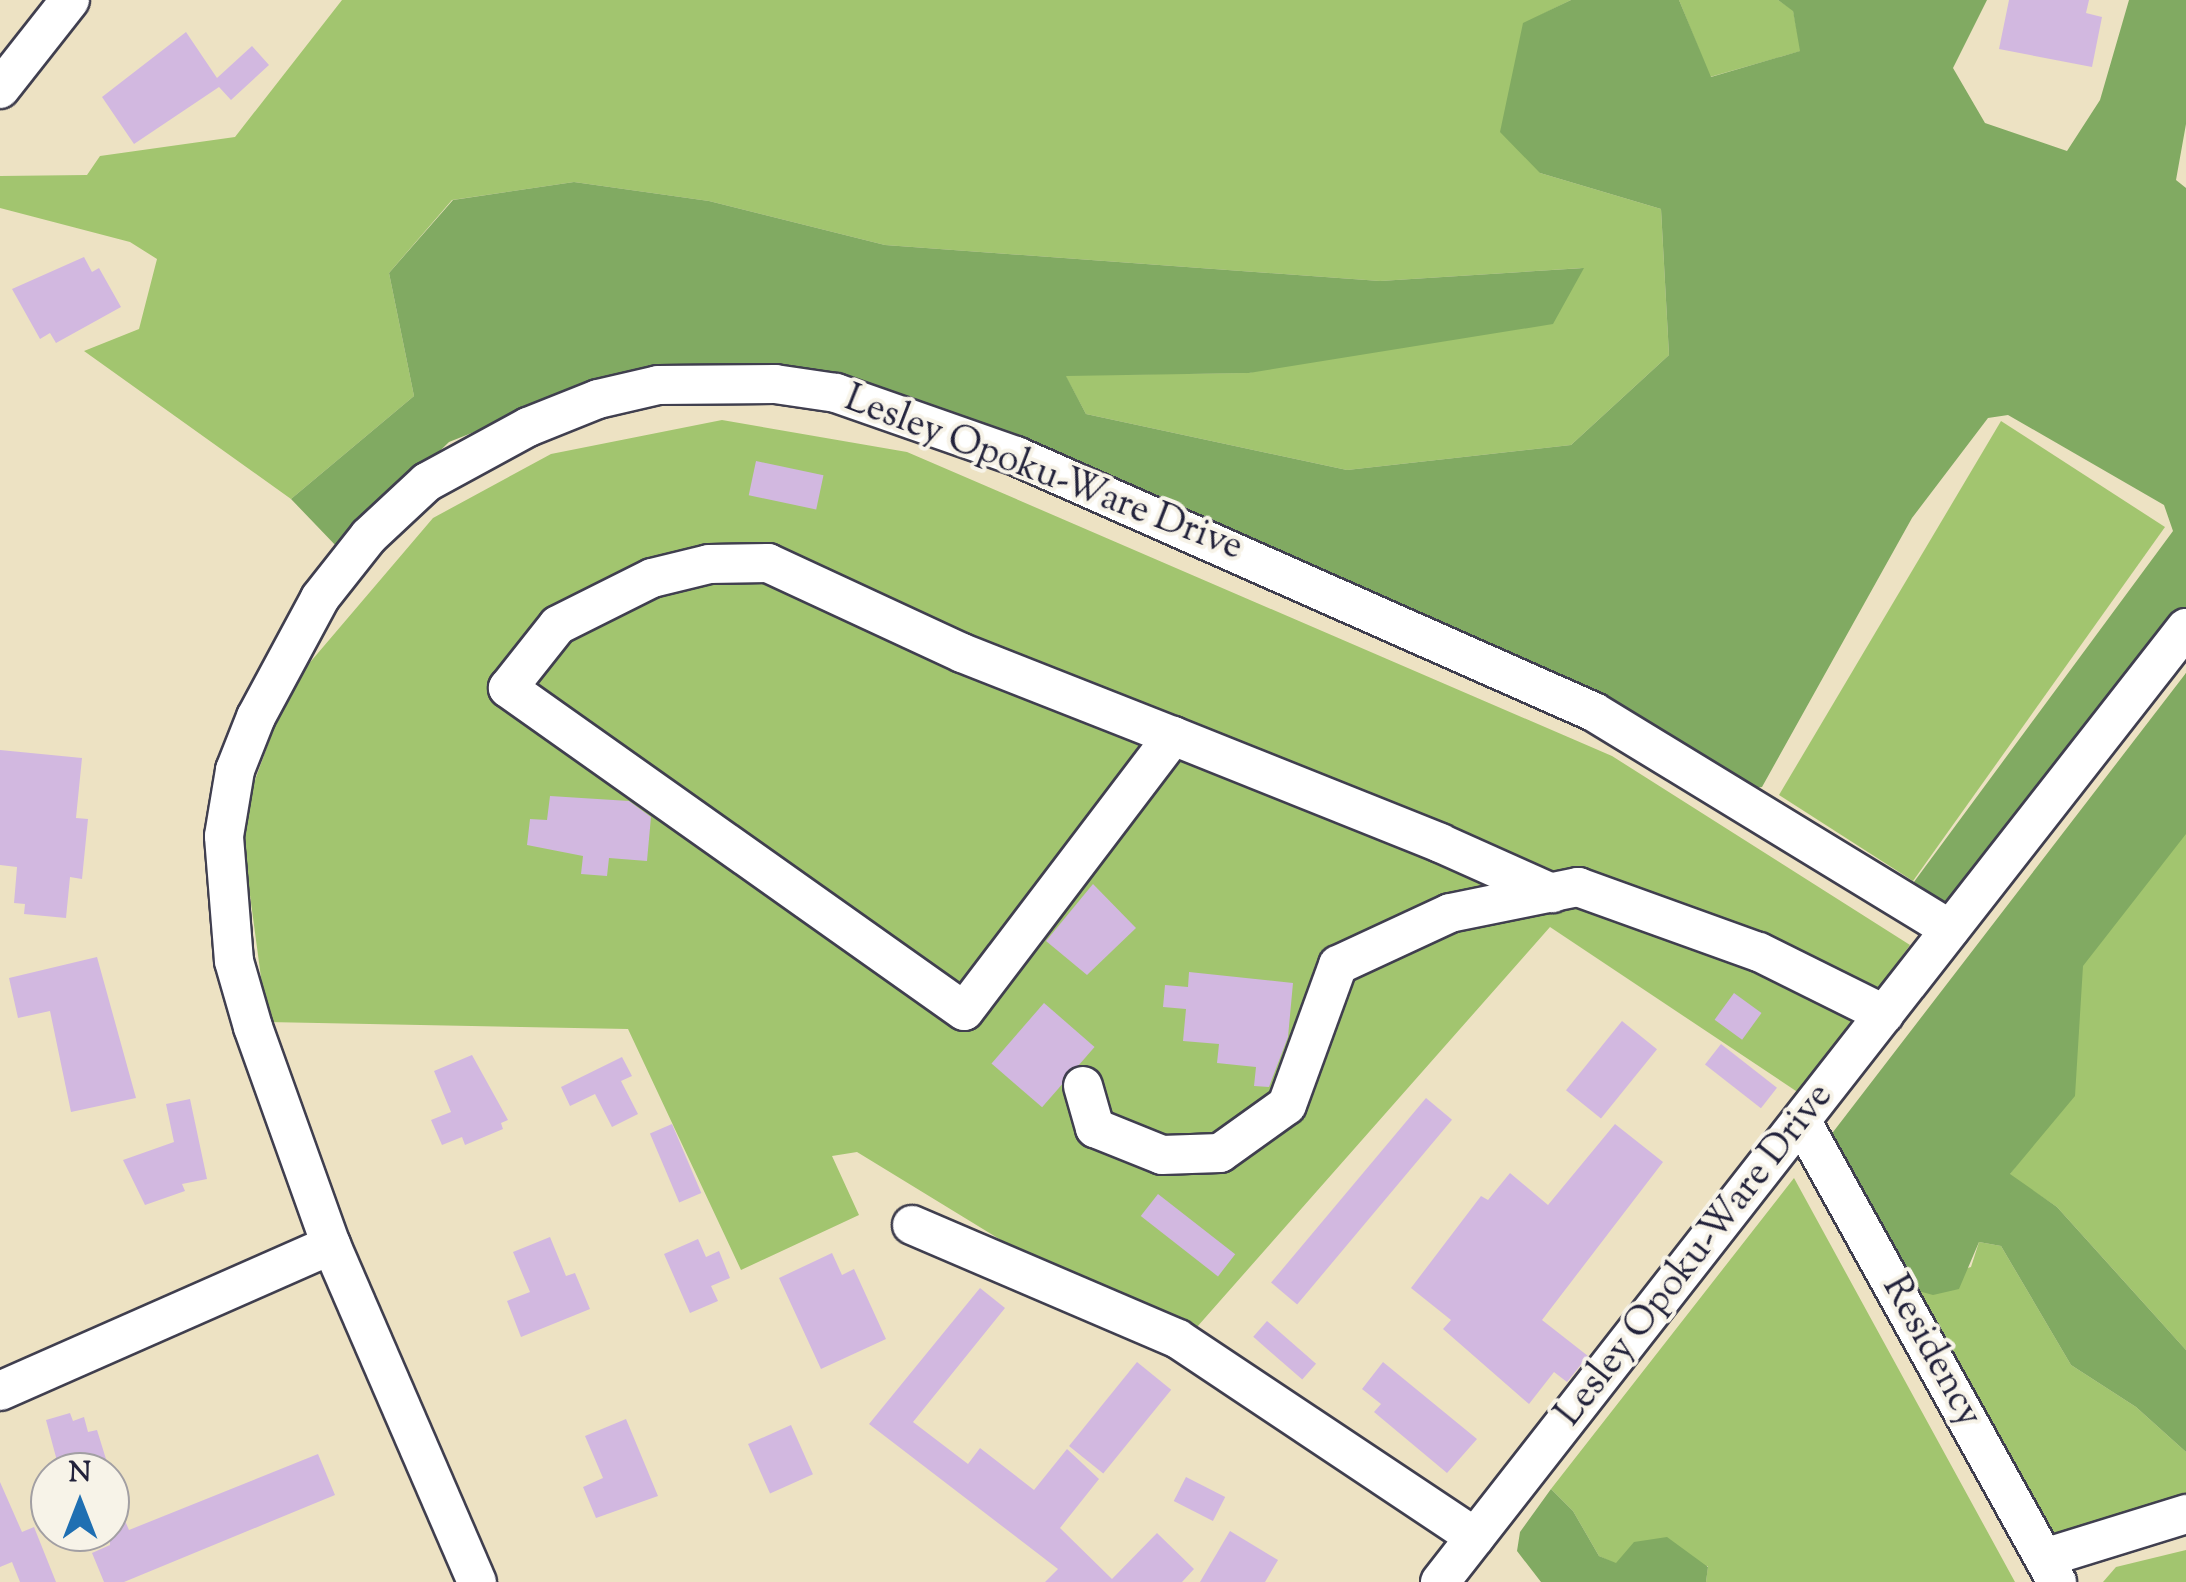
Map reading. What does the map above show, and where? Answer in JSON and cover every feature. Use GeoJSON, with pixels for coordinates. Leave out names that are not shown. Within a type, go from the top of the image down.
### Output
{"type":"FeatureCollection","features":[{"type":"Feature","properties":{"kind":"street"},"geometry":{"type":"LineString","coordinates":[[0,90],[70,0]]}},
{"type":"Feature","properties":{"kind":"street","name":"Lesley Opoku-Ware Drive"},"geometry":{"type":"LineString","coordinates":[[477,1582],[332,1245],[234,962],[224,836],[242,752],[280,663],[320,598],[370,536],[426,482],[528,428],[598,398],[658,385],[775,384],[836,393],[1016,456],[1214,539],[1594,712],[1950,929]]}},
{"type":"Feature","properties":{"kind":"street"},"geometry":{"type":"LineString","coordinates":[[1172,736],[964,1012],[508,688],[558,625],[652,578],[709,564],[768,563],[962,652],[1172,736],[1552,892]]}},
{"type":"Feature","properties":{"kind":"street","name":"Lesley Opoku-Ware Drive"},"geometry":{"type":"LineString","coordinates":[[1440,1582],[2186,628]]}},
{"type":"Feature","properties":{"kind":"street"},"geometry":{"type":"LineString","coordinates":[[1083,1086],[1095,1128],[1162,1155],[1220,1153],[1287,1105],[1338,965],[1450,913],[1578,887],[1759,952],[1884,1014]]}},
{"type":"Feature","properties":{"kind":"street","name":"Residency"},"geometry":{"type":"LineString","coordinates":[[1802,1122],[2050,1570]]}},
{"type":"Feature","properties":{"kind":"street"},"geometry":{"type":"LineString","coordinates":[[912,1225],[1178,1338],[1475,1537]]}},
{"type":"Feature","properties":{"kind":"street"},"geometry":{"type":"LineString","coordinates":[[0,1391],[332,1245]]}},
{"type":"Feature","properties":{"kind":"street"},"geometry":{"type":"LineString","coordinates":[[2050,1570],[2186,1514]]}},
{"type":"Feature","properties":{"kind":"green space"},"geometry":{"type":"Polygon","coordinates":[[[342,0],[1571,0],[1523,24],[1540,173],[1661,209],[1669,355],[1571,445],[1347,470],[1086,414],[1065,375],[1249,373],[1583,268],[1380,281],[885,245],[709,201],[574,182],[452,200],[389,273],[414,396],[291,499],[84,351],[139,329],[157,259],[130,242],[0,208],[0,176],[87,175],[100,156],[235,137],[342,0]]]}},
{"type":"Feature","properties":{"kind":"green space"},"geometry":{"type":"Polygon","coordinates":[[[1571,0],[1679,0],[1711,77],[1800,51],[1793,11],[1778,0],[1987,0],[1953,68],[1985,123],[2067,151],[2100,100],[2129,0],[2186,0],[2186,124],[2176,180],[2186,188],[2186,614],[1947,917],[1908,890],[2173,531],[2164,505],[2008,415],[1988,418],[1912,518],[1762,787],[1750,789],[880,393],[751,363],[610,378],[449,442],[339,549],[291,499],[414,396],[389,273],[453,200],[574,182],[709,201],[885,245],[1380,281],[1584,268],[1553,324],[1249,373],[1066,376],[1086,414],[1347,470],[1571,445],[1669,355],[1661,209],[1540,173],[1500,132],[1523,23],[1571,0]]]}},
{"type":"Feature","properties":{"kind":"green space"},"geometry":{"type":"Polygon","coordinates":[[[1679,0],[1778,0],[1793,10],[1801,51],[1710,77],[1679,0]]]}},
{"type":"Feature","properties":{"kind":"green space"},"geometry":{"type":"Polygon","coordinates":[[[722,420],[907,452],[1612,756],[1910,945],[1802,1095],[1550,927],[1197,1327],[1014,1248],[857,1152],[832,1156],[859,1215],[741,1270],[628,1029],[267,1022],[240,821],[289,687],[433,518],[551,454],[722,420]]]}},
{"type":"Feature","properties":{"kind":"green space"},"geometry":{"type":"Polygon","coordinates":[[[2001,421],[2165,527],[1913,881],[1779,795],[2001,421]]]}},
{"type":"Feature","properties":{"kind":"green space"},"geometry":{"type":"Polygon","coordinates":[[[2186,673],[2186,1350],[2057,1207],[2009,1175],[2030,1148],[1946,1080],[2186,673]]]}},
{"type":"Feature","properties":{"kind":"green space"},"geometry":{"type":"Polygon","coordinates":[[[2186,673],[2186,834],[2083,966],[2075,1096],[2010,1174],[2057,1207],[2186,1350],[2186,1452],[2136,1407],[2071,1365],[2001,1246],[1979,1242],[1959,1289],[1933,1295],[1904,1287],[1830,1136],[2186,673]]]}},
{"type":"Feature","properties":{"kind":"green space"},"geometry":{"type":"Polygon","coordinates":[[[1794,1178],[2015,1582],[1706,1582],[1708,1566],[1616,1564],[1599,1556],[1573,1511],[1551,1489],[1794,1178]]]}},
{"type":"Feature","properties":{"kind":"green space"},"geometry":{"type":"Polygon","coordinates":[[[1979,1242],[2001,1246],[2071,1365],[2136,1407],[2186,1452],[2186,1508],[2056,1540],[2041,1534],[1904,1287],[1971,1267],[1979,1242]]]}},
{"type":"Feature","properties":{"kind":"green space"},"geometry":{"type":"Polygon","coordinates":[[[1551,1489],[1573,1511],[1599,1556],[1616,1563],[1634,1542],[1667,1537],[1708,1567],[1706,1582],[1541,1582],[1517,1551],[1520,1532],[1551,1489]]]}},
{"type":"Feature","properties":{"kind":"green space"},"geometry":{"type":"Polygon","coordinates":[[[2186,1550],[2186,1582],[2103,1582],[2116,1567],[2186,1550]]]}},
{"type":"Feature","properties":{"kind":"building"},"geometry":{"type":"Polygon","coordinates":[[[2009,0],[2089,0],[2086,13],[2102,17],[2092,67],[1999,49],[2009,0]]]}},
{"type":"Feature","properties":{"kind":"building"},"geometry":{"type":"Polygon","coordinates":[[[186,32],[217,78],[252,46],[269,65],[231,100],[219,87],[134,144],[102,97],[186,32]]]}},
{"type":"Feature","properties":{"kind":"building"},"geometry":{"type":"Polygon","coordinates":[[[84,257],[92,272],[99,268],[121,307],[56,343],[50,333],[40,339],[12,289],[84,257]]]}},
{"type":"Feature","properties":{"kind":"building"},"geometry":{"type":"Polygon","coordinates":[[[756,461],[823,475],[816,510],[749,495],[756,461]]]}},
{"type":"Feature","properties":{"kind":"building"},"geometry":{"type":"Polygon","coordinates":[[[0,750],[82,758],[76,818],[88,819],[82,879],[70,877],[66,918],[24,914],[25,904],[14,903],[17,867],[0,865],[0,750]]]}},
{"type":"Feature","properties":{"kind":"building"},"geometry":{"type":"Polygon","coordinates":[[[550,796],[629,801],[651,817],[647,861],[609,858],[607,876],[581,874],[583,856],[527,845],[530,819],[547,820],[550,796]]]}},
{"type":"Feature","properties":{"kind":"building"},"geometry":{"type":"Polygon","coordinates":[[[1093,884],[1136,928],[1087,975],[1046,941],[1093,884]]]}},
{"type":"Feature","properties":{"kind":"building"},"geometry":{"type":"Polygon","coordinates":[[[97,957],[136,1098],[71,1112],[50,1011],[18,1018],[9,978],[97,957]]]}},
{"type":"Feature","properties":{"kind":"building"},"geometry":{"type":"Polygon","coordinates":[[[1189,972],[1293,983],[1288,1037],[1269,1087],[1254,1086],[1256,1067],[1217,1063],[1219,1044],[1183,1041],[1186,1009],[1163,1007],[1165,985],[1188,987],[1189,972]]]}},
{"type":"Feature","properties":{"kind":"building"},"geometry":{"type":"Polygon","coordinates":[[[1734,993],[1762,1013],[1742,1040],[1715,1020],[1734,993]]]}},
{"type":"Feature","properties":{"kind":"building"},"geometry":{"type":"Polygon","coordinates":[[[1044,1003],[1095,1047],[1042,1107],[992,1063],[1044,1003]]]}},
{"type":"Feature","properties":{"kind":"building"},"geometry":{"type":"Polygon","coordinates":[[[1622,1021],[1657,1049],[1601,1118],[1566,1090],[1622,1021]]]}},
{"type":"Feature","properties":{"kind":"building"},"geometry":{"type":"Polygon","coordinates":[[[1721,1044],[1777,1088],[1761,1108],[1705,1064],[1721,1044]]]}},
{"type":"Feature","properties":{"kind":"building"},"geometry":{"type":"Polygon","coordinates":[[[472,1055],[508,1120],[501,1123],[503,1129],[465,1145],[462,1137],[442,1145],[431,1120],[451,1112],[434,1071],[472,1055]]]}},
{"type":"Feature","properties":{"kind":"building"},"geometry":{"type":"Polygon","coordinates":[[[622,1057],[632,1076],[621,1081],[638,1114],[612,1127],[595,1094],[570,1106],[561,1087],[622,1057]]]}},
{"type":"Feature","properties":{"kind":"building"},"geometry":{"type":"Polygon","coordinates":[[[1426,1098],[1452,1120],[1297,1304],[1271,1283],[1426,1098]]]}},
{"type":"Feature","properties":{"kind":"building"},"geometry":{"type":"Polygon","coordinates":[[[190,1099],[207,1179],[182,1184],[185,1191],[145,1205],[123,1160],[174,1142],[166,1104],[190,1099]]]}},
{"type":"Feature","properties":{"kind":"building"},"geometry":{"type":"Polygon","coordinates":[[[672,1124],[701,1193],[679,1202],[650,1133],[672,1124]]]}},
{"type":"Feature","properties":{"kind":"building"},"geometry":{"type":"Polygon","coordinates":[[[1615,1124],[1663,1162],[1542,1320],[1588,1356],[1567,1382],[1554,1372],[1529,1404],[1443,1329],[1451,1320],[1411,1288],[1481,1196],[1488,1200],[1510,1173],[1548,1205],[1615,1124]]]}},
{"type":"Feature","properties":{"kind":"building"},"geometry":{"type":"Polygon","coordinates":[[[1158,1194],[1235,1254],[1218,1276],[1141,1216],[1158,1194]]]}},
{"type":"Feature","properties":{"kind":"building"},"geometry":{"type":"Polygon","coordinates":[[[550,1237],[566,1276],[575,1273],[590,1309],[521,1337],[507,1301],[530,1292],[513,1252],[550,1237]]]}},
{"type":"Feature","properties":{"kind":"building"},"geometry":{"type":"Polygon","coordinates":[[[698,1239],[706,1257],[719,1251],[730,1278],[711,1286],[718,1301],[690,1313],[664,1254],[698,1239]]]}},
{"type":"Feature","properties":{"kind":"building"},"geometry":{"type":"Polygon","coordinates":[[[832,1253],[842,1275],[854,1269],[886,1339],[821,1369],[779,1278],[832,1253]]]}},
{"type":"Feature","properties":{"kind":"building"},"geometry":{"type":"Polygon","coordinates":[[[980,1288],[1005,1308],[913,1422],[968,1464],[980,1448],[1034,1490],[1067,1449],[1099,1479],[1060,1528],[1112,1579],[1157,1533],[1194,1569],[1182,1582],[1045,1582],[1058,1569],[869,1424],[980,1288]]]}},
{"type":"Feature","properties":{"kind":"building"},"geometry":{"type":"Polygon","coordinates":[[[1267,1321],[1316,1364],[1302,1379],[1253,1337],[1267,1321]]]}},
{"type":"Feature","properties":{"kind":"building"},"geometry":{"type":"Polygon","coordinates":[[[1137,1362],[1171,1390],[1103,1474],[1069,1446],[1137,1362]]]}},
{"type":"Feature","properties":{"kind":"building"},"geometry":{"type":"Polygon","coordinates":[[[1383,1362],[1477,1439],[1447,1473],[1374,1412],[1381,1404],[1362,1389],[1383,1362]]]}},
{"type":"Feature","properties":{"kind":"building"},"geometry":{"type":"Polygon","coordinates":[[[70,1413],[73,1421],[84,1417],[88,1432],[97,1430],[104,1452],[55,1452],[46,1420],[70,1413]]]}},
{"type":"Feature","properties":{"kind":"building"},"geometry":{"type":"Polygon","coordinates":[[[626,1419],[658,1496],[596,1518],[583,1487],[603,1478],[585,1436],[626,1419]]]}},
{"type":"Feature","properties":{"kind":"building"},"geometry":{"type":"Polygon","coordinates":[[[791,1425],[813,1474],[770,1493],[748,1444],[791,1425]]]}},
{"type":"Feature","properties":{"kind":"building"},"geometry":{"type":"Polygon","coordinates":[[[318,1454],[335,1495],[124,1582],[104,1582],[92,1553],[130,1552],[130,1530],[318,1454]]]}},
{"type":"Feature","properties":{"kind":"building"},"geometry":{"type":"Polygon","coordinates":[[[1186,1477],[1225,1497],[1213,1521],[1174,1501],[1186,1477]]]}},
{"type":"Feature","properties":{"kind":"building"},"geometry":{"type":"Polygon","coordinates":[[[0,1482],[22,1532],[30,1529],[30,1552],[44,1552],[56,1582],[20,1582],[12,1562],[0,1567],[0,1482]]]}},
{"type":"Feature","properties":{"kind":"building"},"geometry":{"type":"Polygon","coordinates":[[[1230,1531],[1278,1560],[1265,1582],[1200,1582],[1230,1531]]]}}]}
